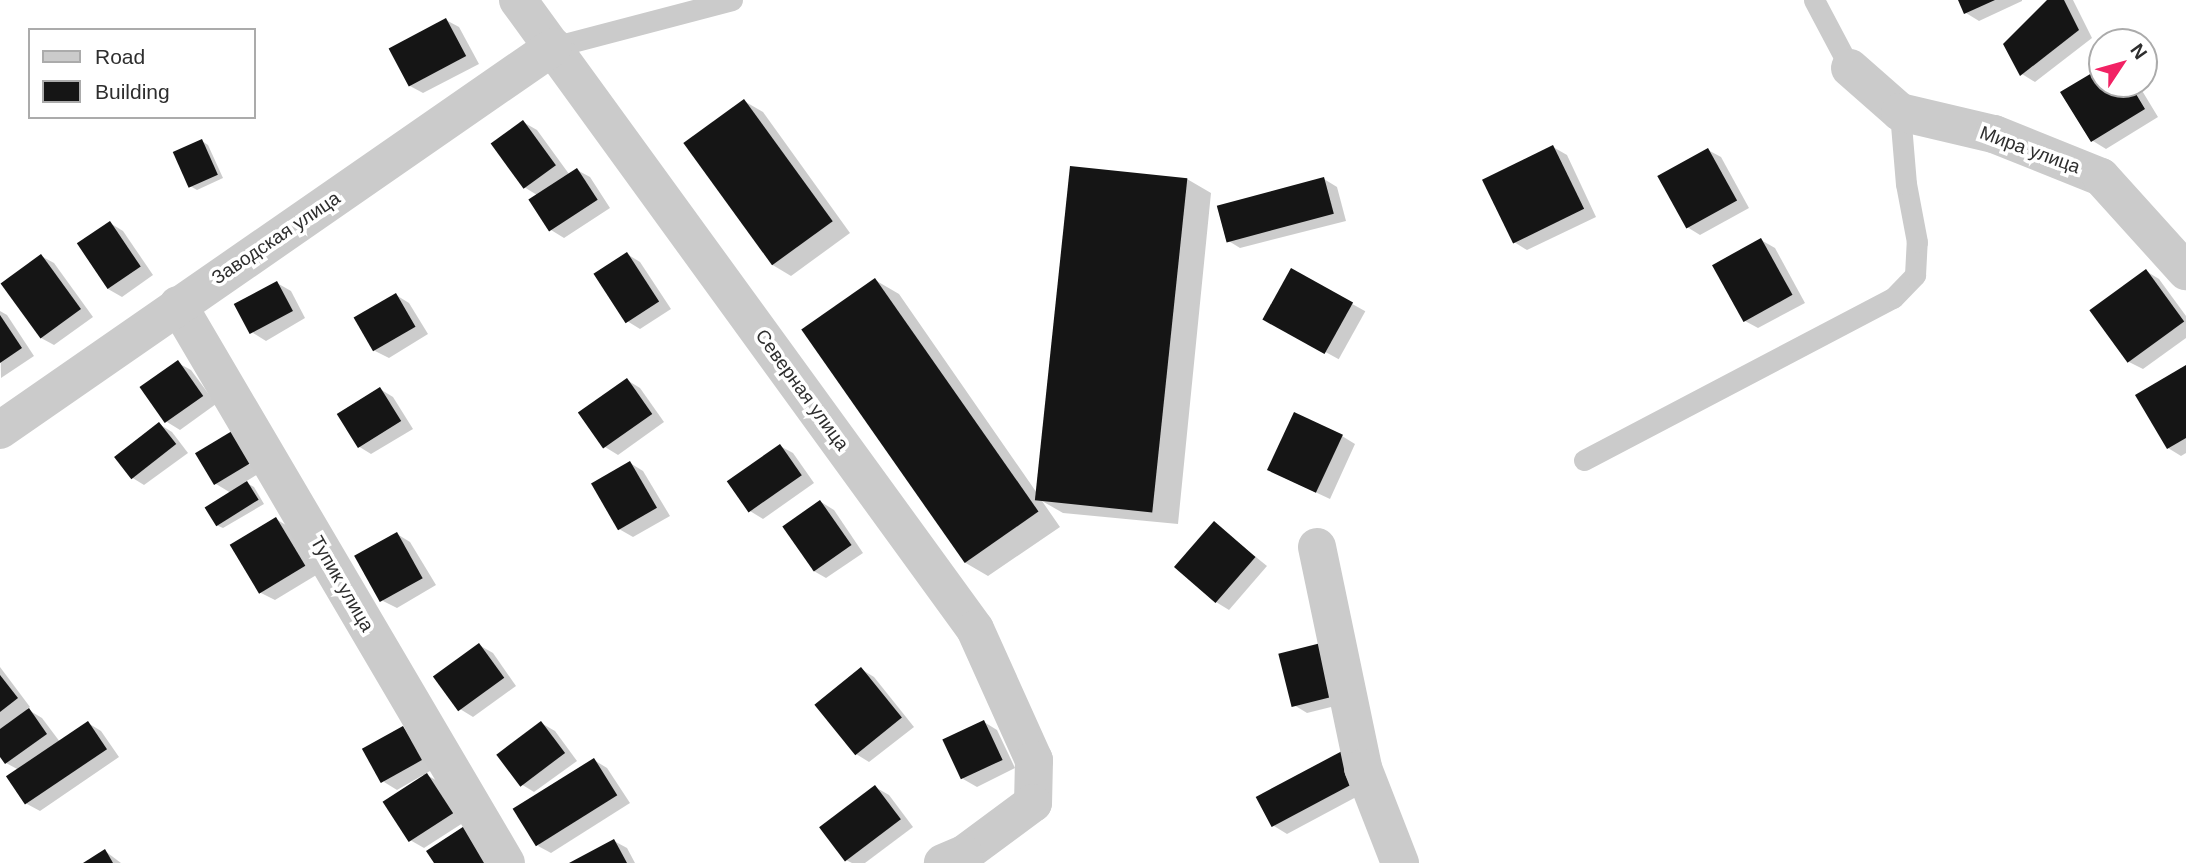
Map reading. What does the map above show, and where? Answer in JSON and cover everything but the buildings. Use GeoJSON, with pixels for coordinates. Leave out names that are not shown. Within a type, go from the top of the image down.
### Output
{"type":"FeatureCollection","features":[{"type":"Feature","properties":{"kind":"street","name":"Северная улица"},"geometry":{"type":"LineString","coordinates":[[518,0],[975,629],[1034,760],[1032,803],[964,855],[943,863]]}},
{"type":"Feature","properties":{"kind":"street","name":"Заводская улица"},"geometry":{"type":"LineString","coordinates":[[0,430],[553,47]]}},
{"type":"Feature","properties":{"kind":"street","name":"Мира улица"},"geometry":{"type":"LineString","coordinates":[[1850,68],[1900,112],[1994,134],[2101,177],[2186,271]]}},
{"type":"Feature","properties":{"kind":"street","name":"Тупик улица"},"geometry":{"type":"LineString","coordinates":[[178,305],[506,863]]}},
{"type":"Feature","properties":{"kind":"street"},"geometry":{"type":"LineString","coordinates":[[1317,547],[1363,768],[1400,863]]}},
{"type":"Feature","properties":{"kind":"lane"},"geometry":{"type":"LineString","coordinates":[[553,47],[732,0]]}},
{"type":"Feature","properties":{"kind":"lane"},"geometry":{"type":"LineString","coordinates":[[1814,0],[1850,68]]}},
{"type":"Feature","properties":{"kind":"lane"},"geometry":{"type":"LineString","coordinates":[[1584,460],[1893,299],[1915,275],[1917,242],[1906,184],[1900,112]]}}]}
